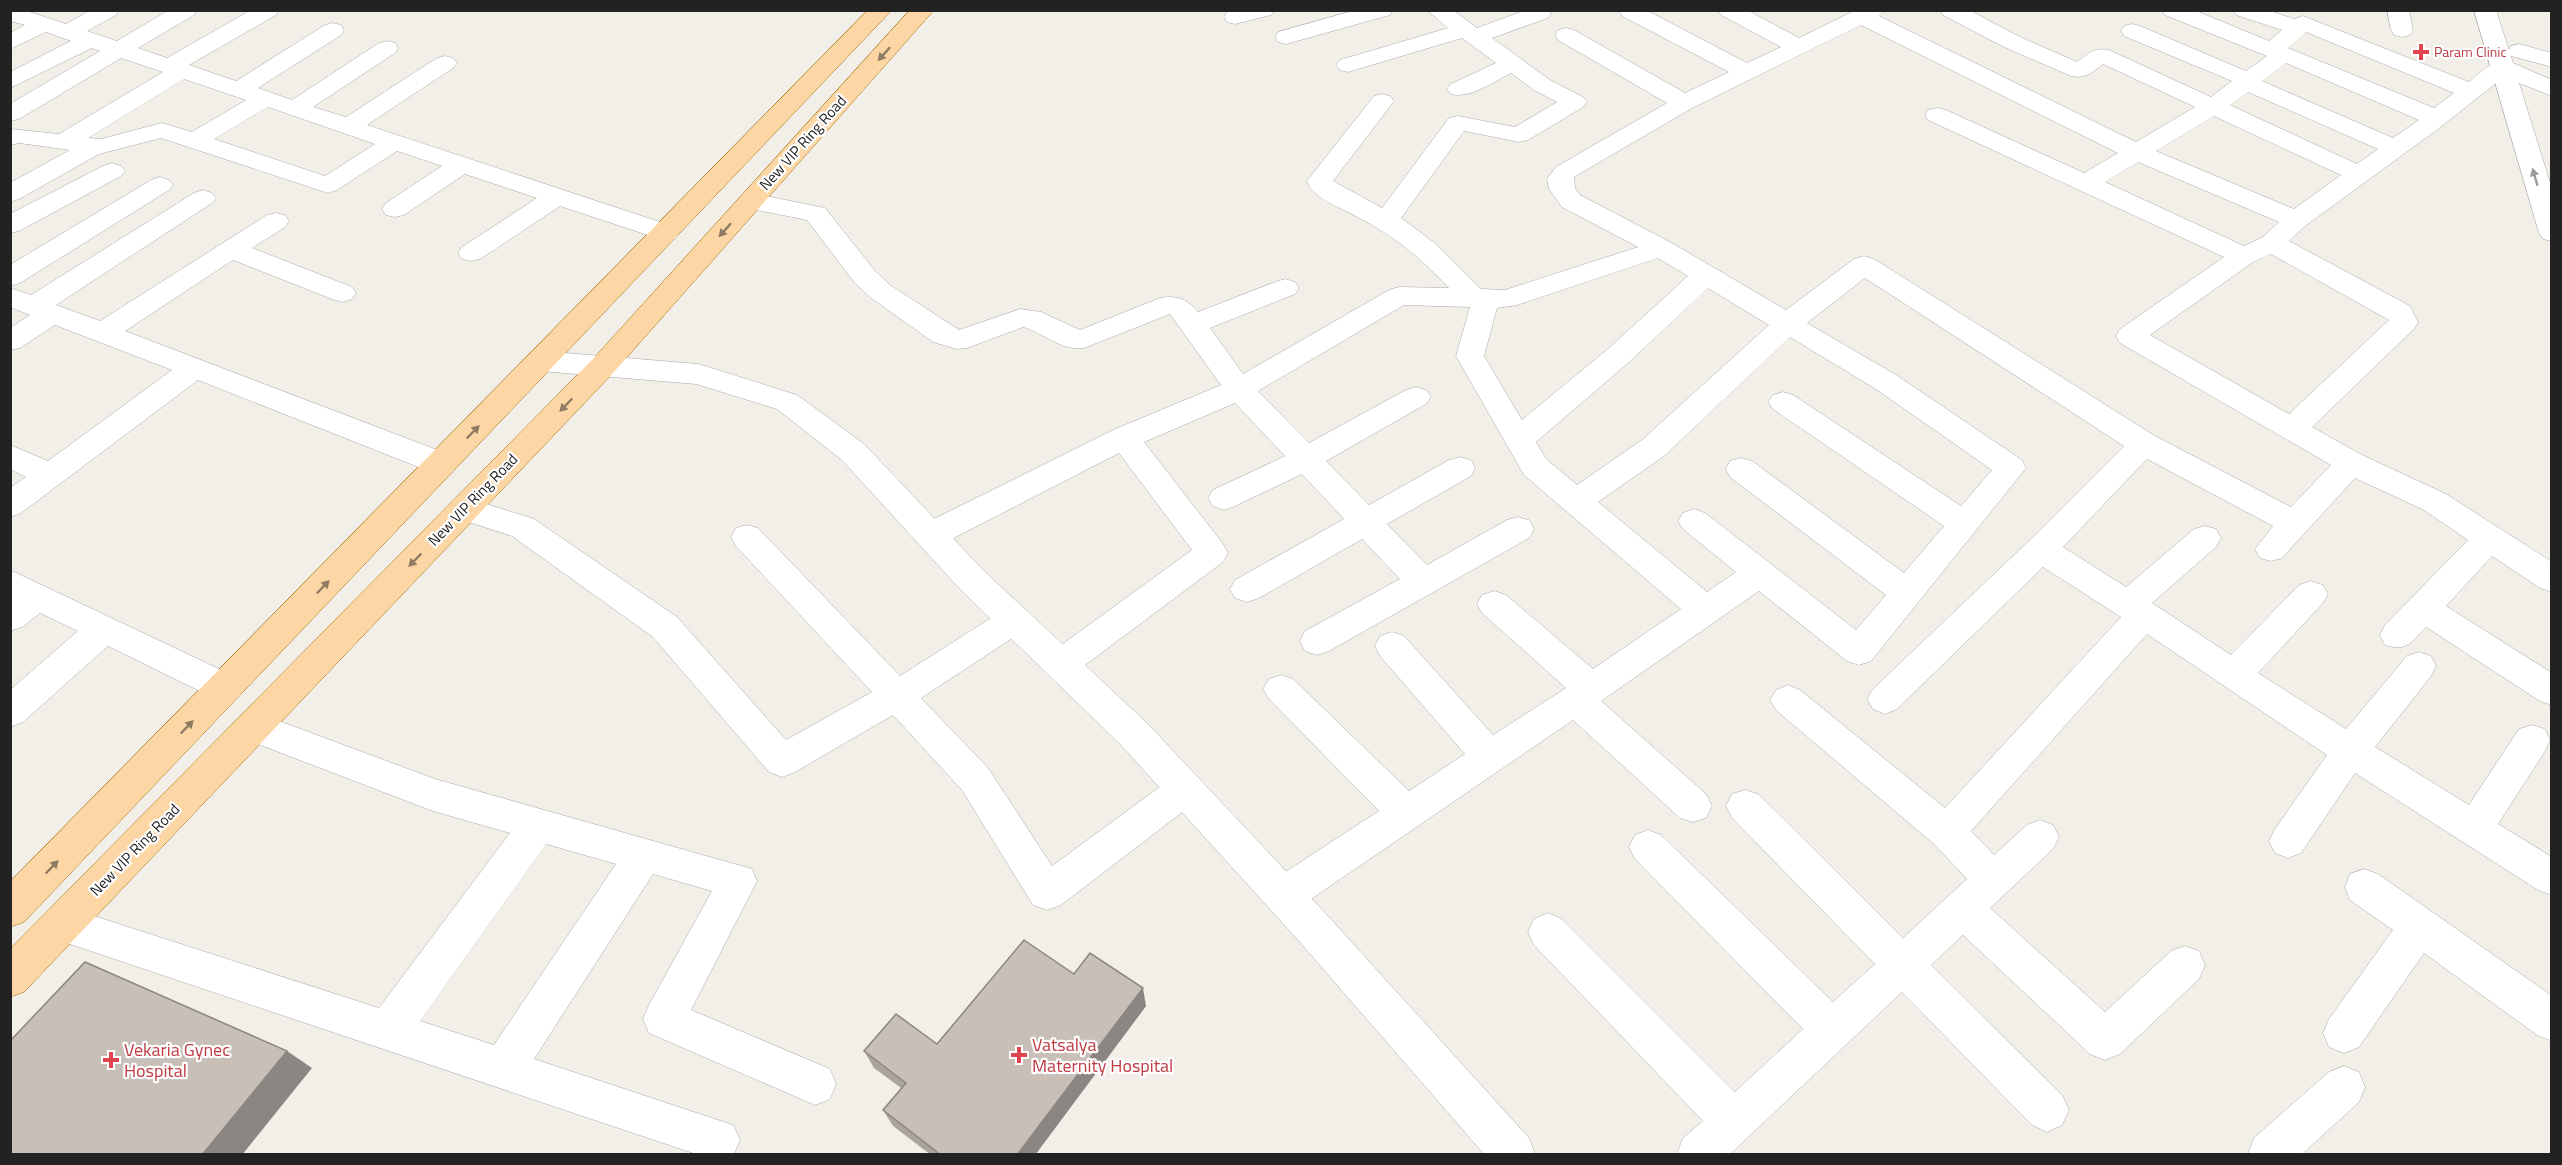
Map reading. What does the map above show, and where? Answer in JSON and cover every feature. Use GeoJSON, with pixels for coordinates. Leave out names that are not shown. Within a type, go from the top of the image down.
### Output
{"type":"FeatureCollection","features":[{"type":"Feature","properties":{"kind":"main road"},"geometry":{"type":"LineString","coordinates":[[10,909],[881,10]]}},
{"type":"Feature","properties":{"kind":"main road","name":"New VIP Ring Road"},"geometry":{"type":"LineString","coordinates":[[10,978],[603,366],[923,10]]}},
{"type":"Feature","properties":{"kind":"street"},"geometry":{"type":"LineString","coordinates":[[10,81],[80,36],[108,10]]}},
{"type":"Feature","properties":{"kind":"street"},"geometry":{"type":"LineString","coordinates":[[12,128],[119,49],[186,10]]}},
{"type":"Feature","properties":{"kind":"street"},"geometry":{"type":"LineString","coordinates":[[63,142],[268,10]]}},
{"type":"Feature","properties":{"kind":"street"},"geometry":{"type":"LineString","coordinates":[[1235,17],[1263,10]]}},
{"type":"Feature","properties":{"kind":"street"},"geometry":{"type":"LineString","coordinates":[[1286,37],[1382,10]]}},
{"type":"Feature","properties":{"kind":"street"},"geometry":{"type":"LineString","coordinates":[[1386,220],[1458,123],[1519,135],[1575,102],[1542,85],[1468,34],[1438,10]]}},
{"type":"Feature","properties":{"kind":"street"},"geometry":{"type":"LineString","coordinates":[[1728,10],[1799,47]]}},
{"type":"Feature","properties":{"kind":"street"},"geometry":{"type":"LineString","coordinates":[[1951,10],[2010,41],[2079,71],[2102,56],[2359,174]]}},
{"type":"Feature","properties":{"kind":"street"},"geometry":{"type":"LineString","coordinates":[[2173,10],[2436,118]]}},
{"type":"Feature","properties":{"kind":"street"},"geometry":{"type":"LineString","coordinates":[[2244,10],[2298,28]]}},
{"type":"Feature","properties":{"kind":"street"},"geometry":{"type":"LineString","coordinates":[[2485,10],[2525,73],[2552,157]]}},
{"type":"Feature","properties":{"kind":"street"},"geometry":{"type":"LineString","coordinates":[[1630,11],[1749,73]]}},
{"type":"Feature","properties":{"kind":"street"},"geometry":{"type":"LineString","coordinates":[[1348,65],[1468,34],[1537,12],[1684,104]]}},
{"type":"Feature","properties":{"kind":"street"},"geometry":{"type":"LineString","coordinates":[[10,13],[666,232]]}},
{"type":"Feature","properties":{"kind":"street"},"geometry":{"type":"LineString","coordinates":[[1694,521],[1859,651],[2011,468],[1886,382],[1660,248],[1571,201],[1562,189],[1560,179],[1565,172],[1684,104],[1869,14],[2136,152],[2296,220]]}},
{"type":"Feature","properties":{"kind":"street"},"geometry":{"type":"LineString","coordinates":[[2084,184],[2212,106],[2246,81],[2278,52],[2303,23],[2471,91]]}},
{"type":"Feature","properties":{"kind":"street"},"geometry":{"type":"LineString","coordinates":[[10,42],[45,24]]}},
{"type":"Feature","properties":{"kind":"street"},"geometry":{"type":"LineString","coordinates":[[240,89],[333,30]]}},
{"type":"Feature","properties":{"kind":"street"},"geometry":{"type":"LineString","coordinates":[[2132,31],[2395,148]]}},
{"type":"Feature","properties":{"kind":"street"},"geometry":{"type":"LineString","coordinates":[[295,108],[387,48]]}},
{"type":"Feature","properties":{"kind":"street"},"geometry":{"type":"LineString","coordinates":[[2552,60],[2525,73],[2471,91],[2296,220],[2272,243],[2244,256],[2130,336],[2351,463],[2435,502],[2552,579]]}},
{"type":"Feature","properties":{"kind":"street"},"geometry":{"type":"LineString","coordinates":[[349,126],[445,63]]}},
{"type":"Feature","properties":{"kind":"street"},"geometry":{"type":"LineString","coordinates":[[1459,89],[1512,64]]}},
{"type":"Feature","properties":{"kind":"street"},"geometry":{"type":"LineString","coordinates":[[2525,73],[2552,233]]}},
{"type":"Feature","properties":{"kind":"street"},"geometry":{"type":"LineString","coordinates":[[194,141],[267,98]]}},
{"type":"Feature","properties":{"kind":"street"},"geometry":{"type":"LineString","coordinates":[[1382,101],[1320,181],[1321,185],[1386,220],[1428,250],[1479,297]]}},
{"type":"Feature","properties":{"kind":"street"},"geometry":{"type":"LineString","coordinates":[[1937,115],[2244,256]]}},
{"type":"Feature","properties":{"kind":"street"},"geometry":{"type":"LineString","coordinates":[[12,128],[63,142],[102,147],[162,130],[328,185],[396,141]]}},
{"type":"Feature","properties":{"kind":"street"},"geometry":{"type":"LineString","coordinates":[[10,194],[95,146]]}},
{"type":"Feature","properties":{"kind":"street"},"geometry":{"type":"LineString","coordinates":[[395,209],[463,164]]}},
{"type":"Feature","properties":{"kind":"street"},"geometry":{"type":"LineString","coordinates":[[10,225],[112,171]]}},
{"type":"Feature","properties":{"kind":"street"},"geometry":{"type":"LineString","coordinates":[[10,276],[160,185]]}},
{"type":"Feature","properties":{"kind":"street"},"geometry":{"type":"LineString","coordinates":[[471,253],[558,196]]}},
{"type":"Feature","properties":{"kind":"street"},"geometry":{"type":"LineString","coordinates":[[10,340],[32,305],[203,198]]}},
{"type":"Feature","properties":{"kind":"street"},"geometry":{"type":"LineString","coordinates":[[751,201],[816,214],[865,277],[880,291],[943,335],[957,340],[967,339],[1020,318],[1031,319],[1073,340],[1084,339],[1160,307],[1171,305],[1179,307],[1239,389],[1425,583]]}},
{"type":"Feature","properties":{"kind":"street"},"geometry":{"type":"LineString","coordinates":[[103,332],[276,220]]}},
{"type":"Feature","properties":{"kind":"street"},"geometry":{"type":"LineString","coordinates":[[2272,243],[2400,312],[2404,322],[2291,429]]}},
{"type":"Feature","properties":{"kind":"street"},"geometry":{"type":"LineString","coordinates":[[931,535],[1124,438],[1239,389],[1399,296],[1507,299],[1660,248]]}},
{"type":"Feature","properties":{"kind":"street"},"geometry":{"type":"LineString","coordinates":[[231,250],[342,293]]}},
{"type":"Feature","properties":{"kind":"street"},"geometry":{"type":"LineString","coordinates":[[1576,501],[1653,448],[1787,324],[1864,265],[2144,444],[2295,523]]}},
{"type":"Feature","properties":{"kind":"street"},"geometry":{"type":"LineString","coordinates":[[1518,439],[1618,356],[1706,275]]}},
{"type":"Feature","properties":{"kind":"street"},"geometry":{"type":"LineString","coordinates":[[1192,325],[1286,288]]}},
{"type":"Feature","properties":{"kind":"street"},"geometry":{"type":"LineString","coordinates":[[1479,297],[1470,356],[1535,467],[1706,610]]}},
{"type":"Feature","properties":{"kind":"street"},"geometry":{"type":"LineString","coordinates":[[32,305],[442,464]]}},
{"type":"Feature","properties":{"kind":"street"},"geometry":{"type":"LineString","coordinates":[[541,361],[698,374],[787,402],[853,452],[972,580],[1134,734],[1284,895],[1513,1155]]}},
{"type":"Feature","properties":{"kind":"street"},"geometry":{"type":"LineString","coordinates":[[10,505],[196,368]]}},
{"type":"Feature","properties":{"kind":"street"},"geometry":{"type":"LineString","coordinates":[[1224,498],[1306,459],[1416,397]]}},
{"type":"Feature","properties":{"kind":"street"},"geometry":{"type":"LineString","coordinates":[[1783,402],[1964,524]]}},
{"type":"Feature","properties":{"kind":"street"},"geometry":{"type":"LineString","coordinates":[[1061,664],[1212,553],[1124,438]]}},
{"type":"Feature","properties":{"kind":"street"},"geometry":{"type":"LineString","coordinates":[[1885,699],[2041,549],[2144,444]]}},
{"type":"Feature","properties":{"kind":"street"},"geometry":{"type":"LineString","coordinates":[[10,456],[51,475]]}},
{"type":"Feature","properties":{"kind":"street"},"geometry":{"type":"LineString","coordinates":[[2271,549],[2351,463]]}},
{"type":"Feature","properties":{"kind":"street"},"geometry":{"type":"LineString","coordinates":[[1247,589],[1460,468]]}},
{"type":"Feature","properties":{"kind":"street"},"geometry":{"type":"LineString","coordinates":[[1742,469],[1906,593]]}},
{"type":"Feature","properties":{"kind":"street"},"geometry":{"type":"LineString","coordinates":[[464,509],[523,527],[665,627],[782,761],[896,696],[1014,620]]}},
{"type":"Feature","properties":{"kind":"street"},"geometry":{"type":"LineString","coordinates":[[1317,641],[1425,583],[1518,529]]}},
{"type":"Feature","properties":{"kind":"street"},"geometry":{"type":"LineString","coordinates":[[747,537],[975,779],[1047,892],[1185,789]]}},
{"type":"Feature","properties":{"kind":"street"},"geometry":{"type":"LineString","coordinates":[[1947,832],[2136,610],[2205,538]]}},
{"type":"Feature","properties":{"kind":"street"},"geometry":{"type":"LineString","coordinates":[[2397,635],[2490,538]]}},
{"type":"Feature","properties":{"kind":"street"},"geometry":{"type":"LineString","coordinates":[[2041,549],[2350,751],[2552,878]]}},
{"type":"Feature","properties":{"kind":"street"},"geometry":{"type":"LineString","coordinates":[[1284,895],[1583,695],[1760,573]]}},
{"type":"Feature","properties":{"kind":"street"},"geometry":{"type":"LineString","coordinates":[[10,618],[24,590],[226,688]]}},
{"type":"Feature","properties":{"kind":"street"},"geometry":{"type":"LineString","coordinates":[[2234,675],[2311,594]]}},
{"type":"Feature","properties":{"kind":"street"},"geometry":{"type":"LineString","coordinates":[[1494,604],[1693,806]]}},
{"type":"Feature","properties":{"kind":"street"},"geometry":{"type":"LineString","coordinates":[[2422,608],[2552,690]]}},
{"type":"Feature","properties":{"kind":"street"},"geometry":{"type":"LineString","coordinates":[[10,712],[104,629]]}},
{"type":"Feature","properties":{"kind":"street"},"geometry":{"type":"LineString","coordinates":[[1392,646],[1490,757]]}},
{"type":"Feature","properties":{"kind":"street"},"geometry":{"type":"LineString","coordinates":[[2288,841],[2350,751],[2419,666]]}},
{"type":"Feature","properties":{"kind":"street"},"geometry":{"type":"LineString","coordinates":[[1281,689],[1406,813]]}},
{"type":"Feature","properties":{"kind":"street"},"geometry":{"type":"LineString","coordinates":[[1788,700],[1947,832],[1994,881]]}},
{"type":"Feature","properties":{"kind":"street"},"geometry":{"type":"LineString","coordinates":[[255,727],[433,795],[738,881],[664,1019],[815,1084]]}},
{"type":"Feature","properties":{"kind":"street"},"geometry":{"type":"LineString","coordinates":[[2474,829],[2532,740]]}},
{"type":"Feature","properties":{"kind":"street"},"geometry":{"type":"LineString","coordinates":[[1744,806],[2047,1110]]}},
{"type":"Feature","properties":{"kind":"street"},"geometry":{"type":"LineString","coordinates":[[388,1031],[538,825]]}},
{"type":"Feature","properties":{"kind":"street"},"geometry":{"type":"LineString","coordinates":[[1699,1155],[2040,837]]}},
{"type":"Feature","properties":{"kind":"street"},"geometry":{"type":"LineString","coordinates":[[1648,847],[1833,1030]]}},
{"type":"Feature","properties":{"kind":"street"},"geometry":{"type":"LineString","coordinates":[[503,1069],[644,855]]}},
{"type":"Feature","properties":{"kind":"street"},"geometry":{"type":"LineString","coordinates":[[2364,887],[2552,1021]]}},
{"type":"Feature","properties":{"kind":"street"},"geometry":{"type":"LineString","coordinates":[[1963,909],[2105,1041],[2185,965]]}},
{"type":"Feature","properties":{"kind":"street"},"geometry":{"type":"LineString","coordinates":[[63,924],[718,1140]]}},
{"type":"Feature","properties":{"kind":"street"},"geometry":{"type":"LineString","coordinates":[[2344,1033],[2419,926]]}},
{"type":"Feature","properties":{"kind":"street"},"geometry":{"type":"LineString","coordinates":[[1548,932],[1734,1122]]}},
{"type":"Feature","properties":{"kind":"street"},"geometry":{"type":"LineString","coordinates":[[2270,1155],[2344,1087]]}},
{"type":"Feature","properties":{"kind":"building"},"geometry":{"type":"Polygon","coordinates":[[[1024,940],[1074,974],[1090,953],[1143,988],[1017,1155],[941,1155],[883,1110],[906,1083],[864,1051],[896,1014],[937,1044],[1024,940]]]}},
{"type":"Feature","properties":{"kind":"building"},"geometry":{"type":"Polygon","coordinates":[[[85,962],[287,1051],[202,1155],[10,1155],[10,1041],[85,962]]]}},
{"type":"Feature","properties":{"kind":"place","name":"Param Clinic"},"geometry":{"type":"Point","coordinates":[2421,52]}},
{"type":"Feature","properties":{"kind":"place","name":"Vatsalya Maternity Hospital"},"geometry":{"type":"Point","coordinates":[1019,1055]}},
{"type":"Feature","properties":{"kind":"place","name":"Vekaria Gynec Hospital"},"geometry":{"type":"Point","coordinates":[111,1060]}}]}
